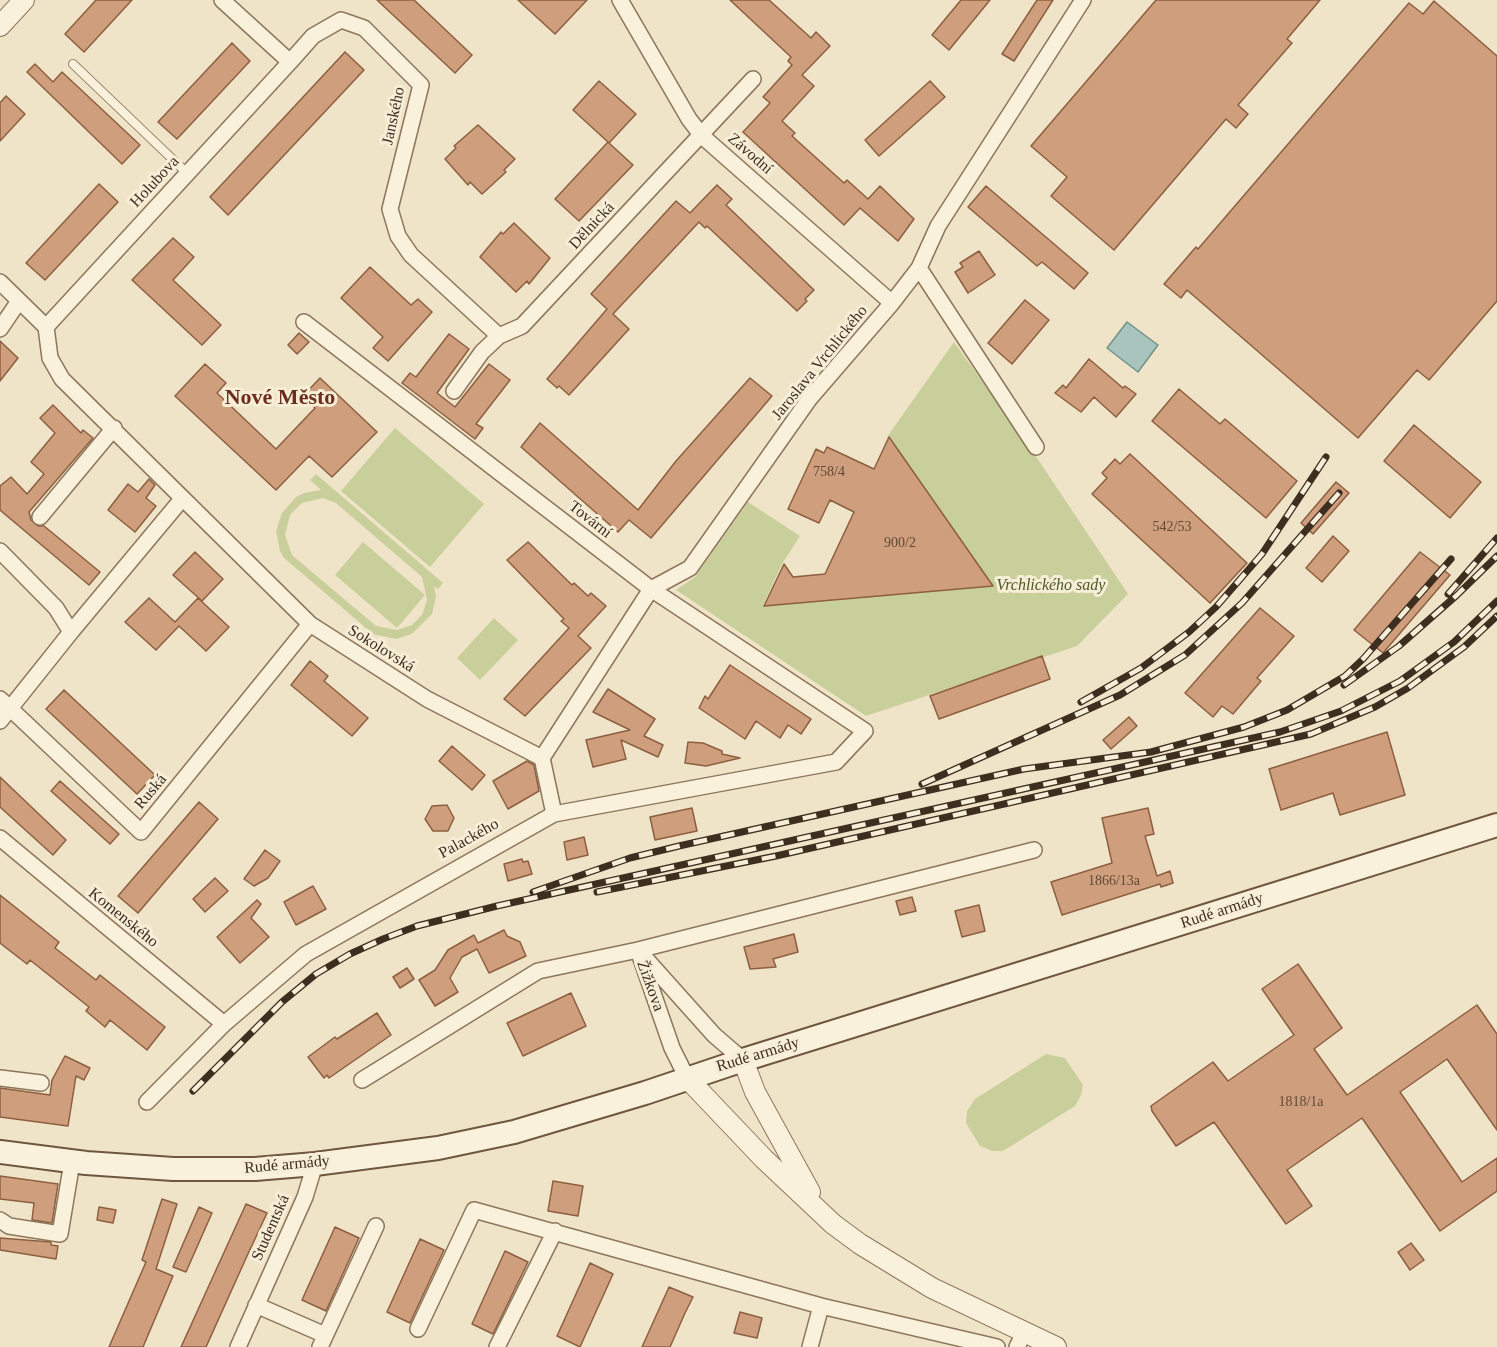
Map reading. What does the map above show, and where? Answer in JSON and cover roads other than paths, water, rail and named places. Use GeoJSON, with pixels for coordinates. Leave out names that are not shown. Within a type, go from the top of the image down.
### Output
{"type":"FeatureCollection","features":[{"type":"Feature","properties":{"kind":"main road","name":"Rudé armády"},"geometry":{"type":"LineString","coordinates":[[0,1152],[71,1171],[255,1169],[315,1164],[438,1148],[514,1131],[645,1093],[743,1060],[1497,825]]}},
{"type":"Feature","properties":{"kind":"street"},"geometry":{"type":"LineString","coordinates":[[0,26],[24,0]]}},
{"type":"Feature","properties":{"kind":"street"},"geometry":{"type":"LineString","coordinates":[[222,0],[290,62]]}},
{"type":"Feature","properties":{"kind":"street","name":"Závodní"},"geometry":{"type":"LineString","coordinates":[[620,0],[689,119],[702,136],[892,303]]}},
{"type":"Feature","properties":{"kind":"street","name":"Jaroslava Vrchlického"},"geometry":{"type":"LineString","coordinates":[[542,758],[651,589],[690,568],[810,398],[919,268],[938,226],[1083,0]]}},
{"type":"Feature","properties":{"kind":"street","name":"Janského"},"geometry":{"type":"LineString","coordinates":[[290,62],[313,36],[341,20],[364,28],[421,85],[390,210],[398,236],[411,255],[499,336]]}},
{"type":"Feature","properties":{"kind":"street","name":"Holubova"},"geometry":{"type":"LineString","coordinates":[[46,327],[290,62]]}},
{"type":"Feature","properties":{"kind":"street","name":"Dělnická"},"geometry":{"type":"LineString","coordinates":[[454,390],[482,352],[499,336],[522,326],[753,79]]}},
{"type":"Feature","properties":{"kind":"street"},"geometry":{"type":"LineString","coordinates":[[919,268],[1036,447]]}},
{"type":"Feature","properties":{"kind":"street"},"geometry":{"type":"LineString","coordinates":[[0,282],[46,327]]}},
{"type":"Feature","properties":{"kind":"street"},"geometry":{"type":"LineString","coordinates":[[0,329],[19,301]]}},
{"type":"Feature","properties":{"kind":"street","name":"Tovární"},"geometry":{"type":"LineString","coordinates":[[304,322],[651,589],[866,731]]}},
{"type":"Feature","properties":{"kind":"street","name":"Sokolovská"},"geometry":{"type":"LineString","coordinates":[[46,327],[50,358],[62,379],[310,624],[427,699],[542,758]]}},
{"type":"Feature","properties":{"kind":"street"},"geometry":{"type":"LineString","coordinates":[[40,517],[114,428]]}},
{"type":"Feature","properties":{"kind":"street"},"geometry":{"type":"LineString","coordinates":[[0,721],[5,704],[70,632],[182,499]]}},
{"type":"Feature","properties":{"kind":"street"},"geometry":{"type":"LineString","coordinates":[[0,551],[56,608],[70,632]]}},
{"type":"Feature","properties":{"kind":"street","name":"Ruská"},"geometry":{"type":"LineString","coordinates":[[5,704],[141,832],[310,624]]}},
{"type":"Feature","properties":{"kind":"street","name":"Palackého"},"geometry":{"type":"LineString","coordinates":[[147,1101],[224,1024],[306,954],[554,814],[836,762],[866,731]]}},
{"type":"Feature","properties":{"kind":"street"},"geometry":{"type":"LineString","coordinates":[[542,758],[554,814]]}},
{"type":"Feature","properties":{"kind":"street","name":"Komenského"},"geometry":{"type":"LineString","coordinates":[[0,838],[224,1024]]}},
{"type":"Feature","properties":{"kind":"street"},"geometry":{"type":"LineString","coordinates":[[362,1080],[538,970],[638,950],[1034,850]]}},
{"type":"Feature","properties":{"kind":"street","name":"Žižkova"},"geometry":{"type":"LineString","coordinates":[[638,950],[714,1035],[743,1060],[755,1092],[801,1180],[832,1224]]}},
{"type":"Feature","properties":{"kind":"street","name":"Žižkova"},"geometry":{"type":"LineString","coordinates":[[638,950],[672,1048],[687,1078],[764,1159],[832,1224],[932,1288],[1020,1340],[1056,1347]]}},
{"type":"Feature","properties":{"kind":"street"},"geometry":{"type":"LineString","coordinates":[[0,1078],[41,1083]]}},
{"type":"Feature","properties":{"kind":"street","name":"Studentská"},"geometry":{"type":"LineString","coordinates":[[238,1347],[305,1197],[315,1164]]}},
{"type":"Feature","properties":{"kind":"street"},"geometry":{"type":"LineString","coordinates":[[0,1220],[9,1226],[60,1234],[71,1171]]}},
{"type":"Feature","properties":{"kind":"street"},"geometry":{"type":"LineString","coordinates":[[418,1329],[474,1210],[822,1306],[997,1347]]}},
{"type":"Feature","properties":{"kind":"street"},"geometry":{"type":"LineString","coordinates":[[256,1305],[322,1341],[376,1226]]}},
{"type":"Feature","properties":{"kind":"street"},"geometry":{"type":"LineString","coordinates":[[497,1347],[555,1231]]}},
{"type":"Feature","properties":{"kind":"street"},"geometry":{"type":"LineString","coordinates":[[810,1347],[822,1306]]}},
{"type":"Feature","properties":{"kind":"lane"},"geometry":{"type":"LineString","coordinates":[[73,64],[188,173]]}},
{"type":"Feature","properties":{"kind":"water"},"geometry":{"type":"Polygon","coordinates":[[[1127,322],[1158,345],[1138,372],[1107,348],[1127,322]]]}},
{"type":"Feature","properties":{"kind":"railway"},"geometry":{"type":"LineString","coordinates":[[1081,702],[1141,668],[1189,632],[1216,607],[1262,554],[1326,457]]}},
{"type":"Feature","properties":{"kind":"railway"},"geometry":{"type":"LineString","coordinates":[[922,784],[1120,695],[1185,655],[1242,603],[1339,493]]}},
{"type":"Feature","properties":{"kind":"railway"},"geometry":{"type":"LineString","coordinates":[[1448,594],[1497,538]]}},
{"type":"Feature","properties":{"kind":"railway"},"geometry":{"type":"LineString","coordinates":[[1344,685],[1399,646],[1497,556]]}},
{"type":"Feature","properties":{"kind":"railway"},"geometry":{"type":"LineString","coordinates":[[533,892],[630,858],[679,846],[1024,769],[1151,752],[1244,727],[1287,710],[1345,676],[1363,659],[1451,559]]}},
{"type":"Feature","properties":{"kind":"railway"},"geometry":{"type":"LineString","coordinates":[[193,1091],[282,1002],[316,974],[350,954],[417,926],[497,906],[1280,732],[1341,711],[1400,681],[1454,642],[1497,601]]}},
{"type":"Feature","properties":{"kind":"railway"},"geometry":{"type":"LineString","coordinates":[[597,892],[776,856],[1311,734],[1375,707],[1408,688],[1464,647],[1497,616]]}},
{"type":"Feature","properties":{"kind":"district","name":"Nové Město"},"geometry":{"type":"Point","coordinates":[280,398]}},
{"type":"Feature","properties":{"kind":"park label","name":"Vrchlického sady"},"geometry":{"type":"Point","coordinates":[1051,586]}}]}
